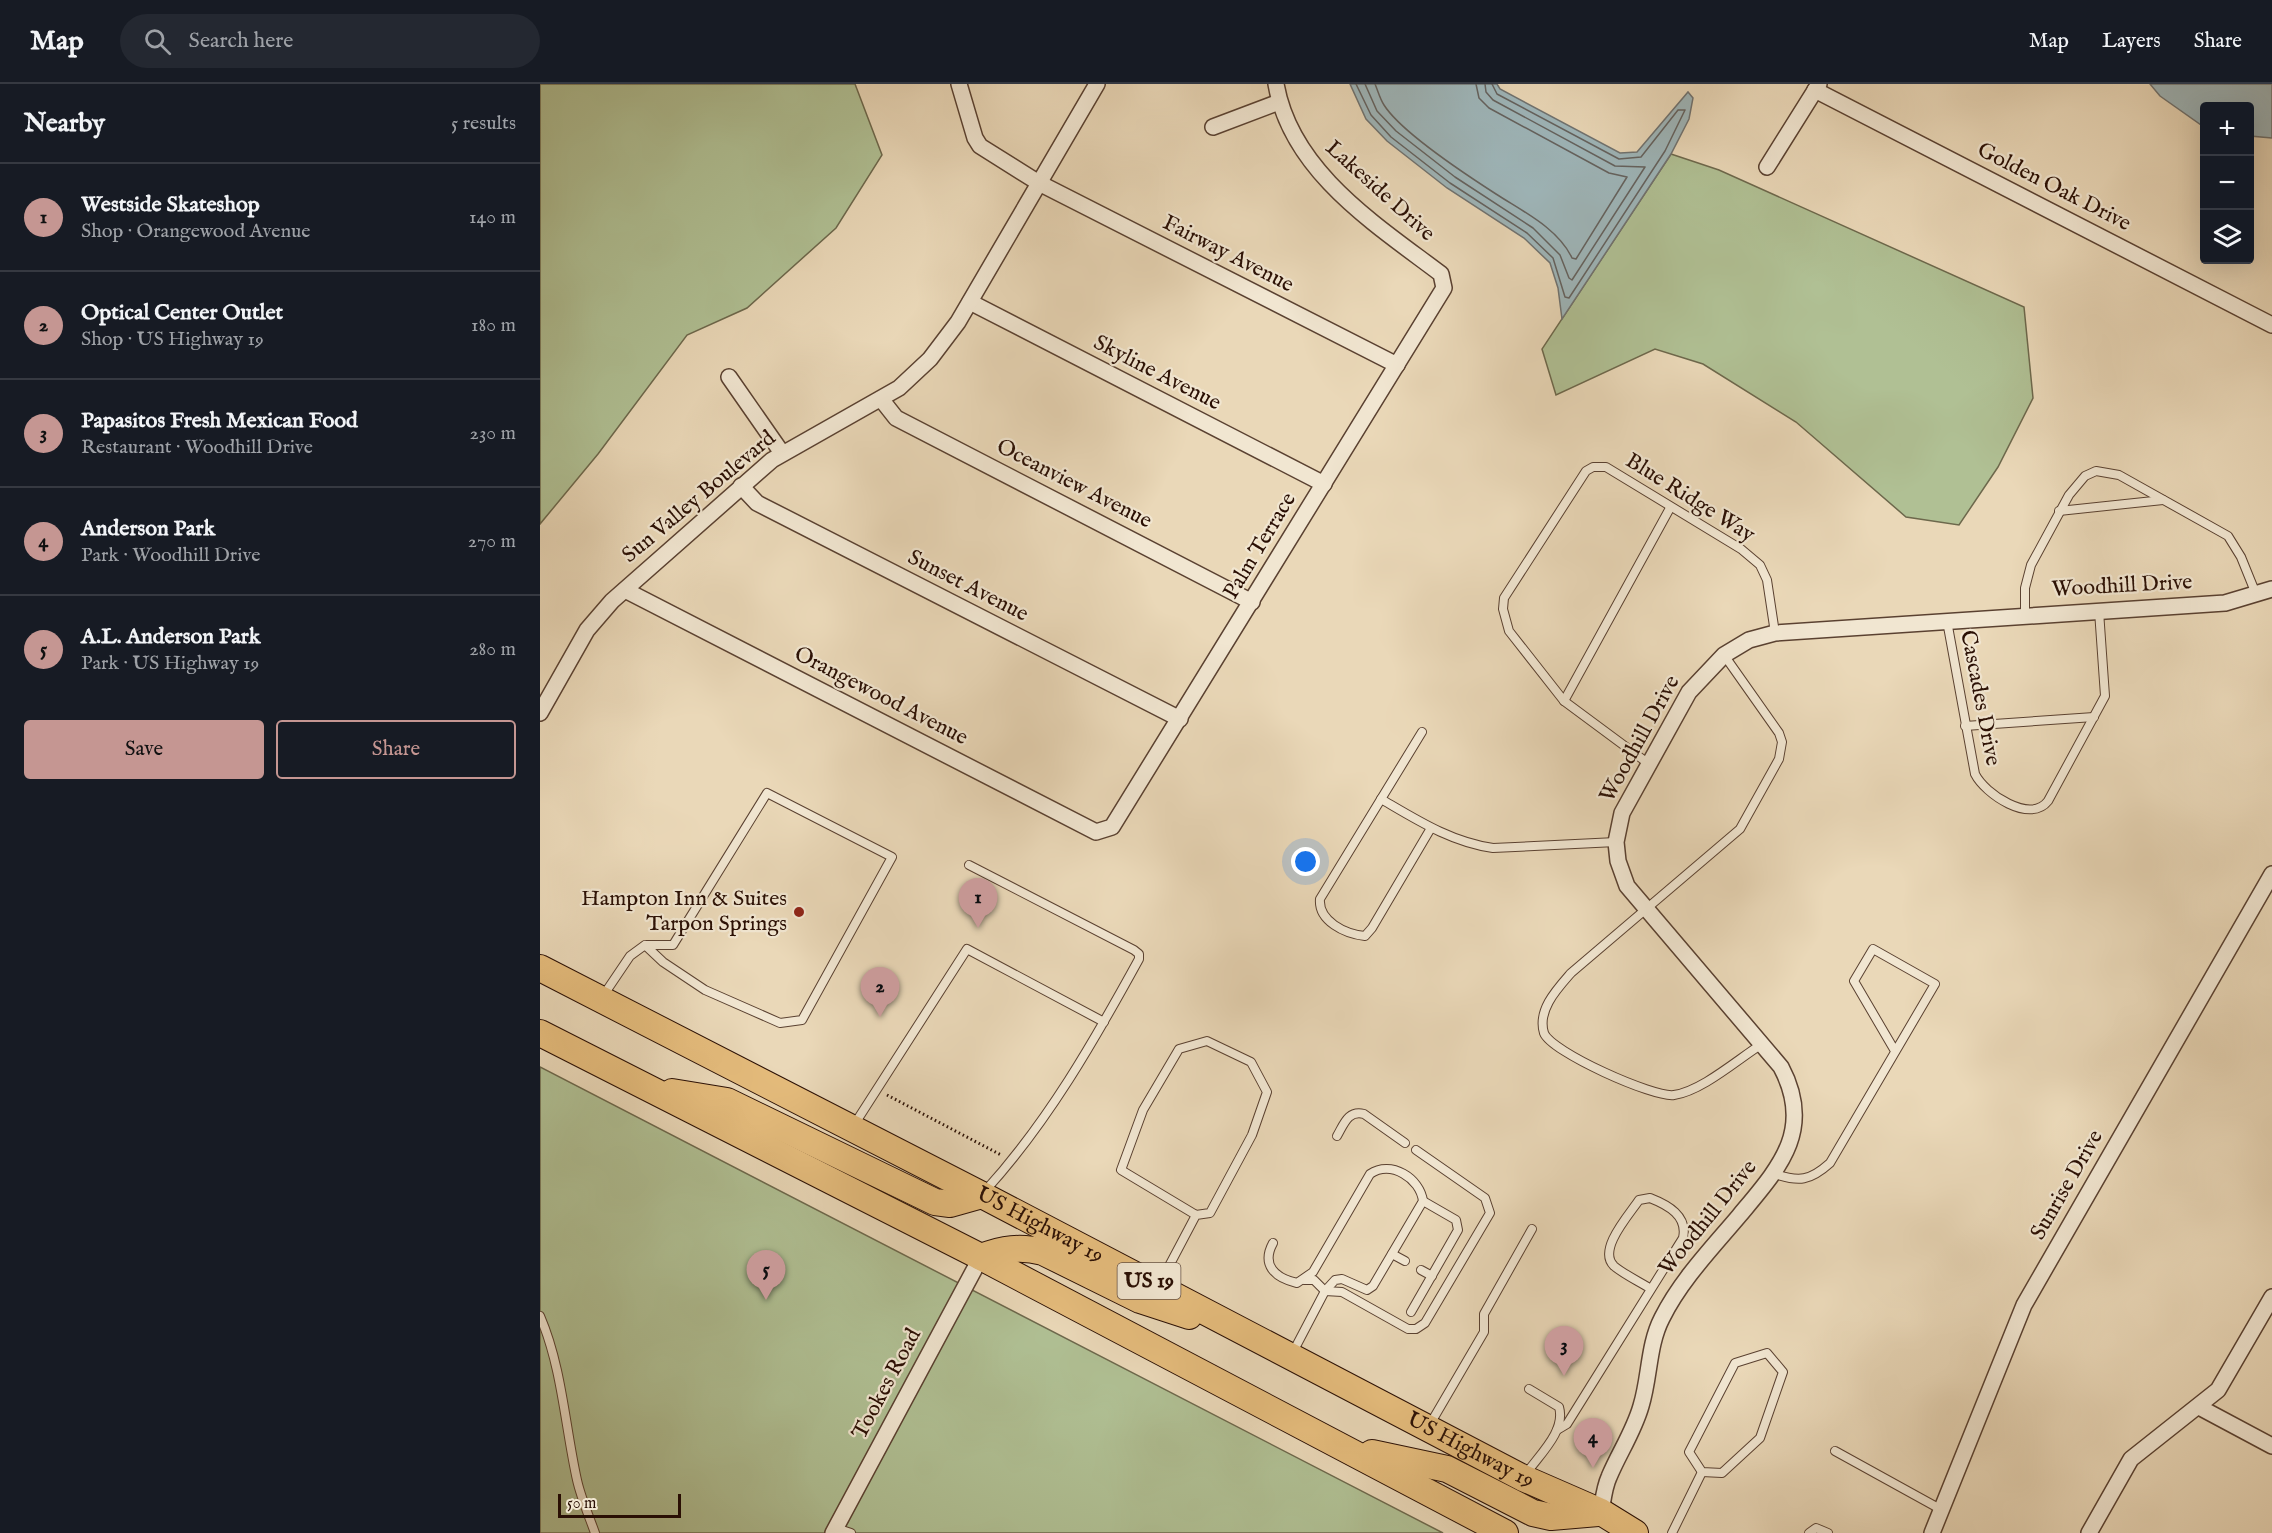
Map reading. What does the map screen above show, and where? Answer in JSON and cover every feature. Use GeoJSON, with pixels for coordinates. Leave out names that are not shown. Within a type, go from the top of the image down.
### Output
{"type":"FeatureCollection","features":[{"type":"Feature","properties":{"kind":"highway","name":"US Highway 19"},"geometry":{"type":"LineString","coordinates":[[540,968],[1158,1286],[1524,1478],[1601,1512],[1635,1533]]}},
{"type":"Feature","properties":{"kind":"highway"},"geometry":{"type":"LineString","coordinates":[[540,980],[593,996]]}},
{"type":"Feature","properties":{"kind":"highway","name":"US 19"},"geometry":{"type":"LineString","coordinates":[[540,1033],[981,1257],[1505,1533]]}},
{"type":"Feature","properties":{"kind":"highway"},"geometry":{"type":"LineString","coordinates":[[645,1087],[727,1101],[935,1202],[950,1204],[982,1195]]}},
{"type":"Feature","properties":{"kind":"highway"},"geometry":{"type":"LineString","coordinates":[[981,1257],[1005,1248],[1026,1248],[1043,1252],[1140,1300],[1258,1338]]}},
{"type":"Feature","properties":{"kind":"highway"},"geometry":{"type":"LineString","coordinates":[[1342,1447],[1447,1469],[1533,1513],[1551,1517],[1601,1512]]}},
{"type":"Feature","properties":{"kind":"street","name":"Fairway Avenue"},"geometry":{"type":"LineString","coordinates":[[959,84],[975,138],[980,146],[1039,183],[1397,365]]}},
{"type":"Feature","properties":{"kind":"street","name":"Sun Valley Boulevard"},"geometry":{"type":"LineString","coordinates":[[540,713],[587,630],[625,590],[741,486],[782,453],[899,388],[930,359],[949,336],[970,302],[1097,84]]}},
{"type":"Feature","properties":{"kind":"street","name":"Lakeside Drive"},"geometry":{"type":"LineString","coordinates":[[1276,84],[1279,102],[1307,158],[1372,220],[1441,274],[1444,283],[1443,293]]}},
{"type":"Feature","properties":{"kind":"street"},"geometry":{"type":"LineString","coordinates":[[1767,167],[1817,87]]}},
{"type":"Feature","properties":{"kind":"street","name":"Golden Oak Drive"},"geometry":{"type":"LineString","coordinates":[[1817,87],[2272,325]]}},
{"type":"Feature","properties":{"kind":"street"},"geometry":{"type":"LineString","coordinates":[[1213,127],[1279,102]]}},
{"type":"Feature","properties":{"kind":"street","name":"Palm Terrace"},"geometry":{"type":"LineString","coordinates":[[1116,824],[1443,293]]}},
{"type":"Feature","properties":{"kind":"street","name":"Skyline Avenue"},"geometry":{"type":"LineString","coordinates":[[970,302],[1324,484]]}},
{"type":"Feature","properties":{"kind":"street"},"geometry":{"type":"LineString","coordinates":[[729,377],[782,453]]}},
{"type":"Feature","properties":{"kind":"street","name":"Oceanview Avenue"},"geometry":{"type":"LineString","coordinates":[[881,399],[896,418],[1252,602]]}},
{"type":"Feature","properties":{"kind":"street","name":"Sunset Avenue"},"geometry":{"type":"LineString","coordinates":[[741,486],[757,503],[1180,719]]}},
{"type":"Feature","properties":{"kind":"street","name":"Orangewood Avenue"},"geometry":{"type":"LineString","coordinates":[[625,590],[1096,832],[1104,831],[1116,824]]}},
{"type":"Feature","properties":{"kind":"street","name":"Woodhill Drive"},"geometry":{"type":"LineString","coordinates":[[1601,1512],[1608,1480],[1642,1405],[1654,1336],[1660,1320],[1677,1291],[1775,1174],[1788,1147],[1794,1107],[1791,1085],[1781,1067],[1645,908],[1622,876],[1616,842],[1622,813],[1689,692],[1724,655],[1749,640],[1775,633],[2099,609],[2225,603],[2267,593]]}},
{"type":"Feature","properties":{"kind":"street","name":"Sunrise Drive"},"geometry":{"type":"LineString","coordinates":[[1932,1533],[2024,1305],[2272,874]]}},
{"type":"Feature","properties":{"kind":"street","name":"Tookes Road"},"geometry":{"type":"LineString","coordinates":[[840,1531],[981,1257]]}},
{"type":"Feature","properties":{"kind":"street"},"geometry":{"type":"LineString","coordinates":[[2089,1533],[2131,1459],[2218,1390],[2272,1297]]}},
{"type":"Feature","properties":{"kind":"street"},"geometry":{"type":"LineString","coordinates":[[2199,1407],[2272,1446]]}},
{"type":"Feature","properties":{"kind":"lane","name":"Blue Ridge Way"},"geometry":{"type":"LineString","coordinates":[[1649,764],[1564,701],[1509,632],[1503,609],[1504,598],[1586,471],[1593,467],[1606,467],[1670,508],[1741,549],[1760,565],[1767,580],[1775,633]]}},
{"type":"Feature","properties":{"kind":"lane"},"geometry":{"type":"LineString","coordinates":[[2025,614],[2025,588],[2031,565],[2059,511],[2076,485],[2085,476],[2096,471],[2119,474],[2228,536],[2267,593]]}},
{"type":"Feature","properties":{"kind":"lane"},"geometry":{"type":"LineString","coordinates":[[2059,511],[2164,500]]}},
{"type":"Feature","properties":{"kind":"lane"},"geometry":{"type":"LineString","coordinates":[[1564,701],[1670,508]]}},
{"type":"Feature","properties":{"kind":"lane","name":"Cascades Drive"},"geometry":{"type":"LineString","coordinates":[[1947,621],[1972,764],[1979,783],[1985,790],[2025,810],[2034,811],[2042,809],[2048,801],[2105,696],[2099,609]]}},
{"type":"Feature","properties":{"kind":"lane"},"geometry":{"type":"LineString","coordinates":[[1724,655],[1779,733],[1782,750],[1740,829],[1570,973],[1554,992],[1545,1010],[1543,1024],[1551,1044],[1579,1060],[1664,1096],[1688,1092],[1761,1044]]}},
{"type":"Feature","properties":{"kind":"lane"},"geometry":{"type":"LineString","coordinates":[[1965,726],[2094,717]]}},
{"type":"Feature","properties":{"kind":"lane"},"geometry":{"type":"LineString","coordinates":[[1422,732],[1320,898],[1319,909],[1326,919],[1365,936],[1372,928],[1431,828]]}},
{"type":"Feature","properties":{"kind":"lane"},"geometry":{"type":"LineString","coordinates":[[593,996],[630,956],[645,945],[673,945],[767,793],[891,857],[802,1020],[780,1023],[705,990],[663,962],[645,945]]}},
{"type":"Feature","properties":{"kind":"lane"},"geometry":{"type":"LineString","coordinates":[[1381,799],[1431,828],[1469,844],[1493,848],[1616,842]]}},
{"type":"Feature","properties":{"kind":"lane"},"geometry":{"type":"LineString","coordinates":[[969,865],[1139,954],[1139,959],[1104,1022],[1061,1092],[1012,1161],[982,1195]]}},
{"type":"Feature","properties":{"kind":"lane"},"geometry":{"type":"LineString","coordinates":[[852,1128],[967,949],[1104,1022]]}},
{"type":"Feature","properties":{"kind":"lane"},"geometry":{"type":"LineString","coordinates":[[1775,1174],[1794,1180],[1809,1178],[1830,1163],[1935,984],[1873,949],[1854,981],[1894,1051]]}},
{"type":"Feature","properties":{"kind":"lane"},"geometry":{"type":"LineString","coordinates":[[1207,1041],[1251,1062],[1267,1092],[1252,1135],[1210,1213],[1196,1215],[1121,1170],[1143,1110],[1179,1049],[1207,1041]]}},
{"type":"Feature","properties":{"kind":"lane"},"geometry":{"type":"LineString","coordinates":[[1337,1136],[1349,1115],[1356,1112],[1364,1114],[1405,1143]]}},
{"type":"Feature","properties":{"kind":"lane"},"geometry":{"type":"LineString","coordinates":[[1304,1280],[1314,1280],[1325,1292],[1342,1292],[1407,1329],[1416,1329],[1425,1323],[1490,1213],[1485,1198],[1416,1150]]}},
{"type":"Feature","properties":{"kind":"lane"},"geometry":{"type":"LineString","coordinates":[[1273,1243],[1267,1258],[1272,1269],[1290,1282],[1297,1284],[1304,1280],[1313,1272],[1370,1174],[1379,1168],[1390,1168],[1418,1184],[1423,1201],[1458,1224],[1458,1230],[1411,1312]]}},
{"type":"Feature","properties":{"kind":"lane"},"geometry":{"type":"LineString","coordinates":[[1557,1430],[1567,1424],[1683,1238],[1686,1228],[1683,1219],[1650,1198],[1639,1200],[1609,1246],[1608,1257],[1613,1265],[1651,1289]]}},
{"type":"Feature","properties":{"kind":"lane"},"geometry":{"type":"LineString","coordinates":[[1291,1356],[1325,1292],[1335,1280],[1342,1279],[1367,1290],[1392,1254],[1423,1201]]}},
{"type":"Feature","properties":{"kind":"lane"},"geometry":{"type":"LineString","coordinates":[[1158,1286],[1196,1215]]}},
{"type":"Feature","properties":{"kind":"lane"},"geometry":{"type":"LineString","coordinates":[[1428,1427],[1484,1332],[1484,1314],[1532,1229]]}},
{"type":"Feature","properties":{"kind":"lane"},"geometry":{"type":"LineString","coordinates":[[1392,1254],[1405,1262]]}},
{"type":"Feature","properties":{"kind":"lane"},"geometry":{"type":"LineString","coordinates":[[1421,1270],[1432,1276]]}},
{"type":"Feature","properties":{"kind":"lane"},"geometry":{"type":"LineString","coordinates":[[540,1316],[547,1332],[562,1396],[578,1482],[595,1533]]}},
{"type":"Feature","properties":{"kind":"lane"},"geometry":{"type":"LineString","coordinates":[[1767,1353],[1783,1372],[1761,1438],[1722,1473],[1702,1472],[1689,1452],[1735,1363],[1767,1353]]}},
{"type":"Feature","properties":{"kind":"lane"},"geometry":{"type":"LineString","coordinates":[[1524,1478],[1557,1430],[1561,1415],[1559,1407],[1528,1389]]}},
{"type":"Feature","properties":{"kind":"lane"},"geometry":{"type":"LineString","coordinates":[[1835,1450],[1942,1510]]}},
{"type":"Feature","properties":{"kind":"lane"},"geometry":{"type":"LineString","coordinates":[[1671,1533],[1702,1472]]}},
{"type":"Feature","properties":{"kind":"lane"},"geometry":{"type":"LineString","coordinates":[[1809,1533],[1816,1528],[1828,1533]]}},
{"type":"Feature","properties":{"kind":"path"},"geometry":{"type":"LineString","coordinates":[[878,1090],[1012,1161]]}},
{"type":"Feature","properties":{"kind":"green space"},"geometry":{"type":"Polygon","coordinates":[[[540,84],[855,84],[882,155],[836,228],[747,308],[687,335],[598,454],[540,524],[540,84]]]}},
{"type":"Feature","properties":{"kind":"green space"},"geometry":{"type":"Polygon","coordinates":[[[1671,154],[1719,170],[2024,307],[2033,398],[1998,467],[1959,525],[1906,517],[1796,422],[1703,364],[1655,349],[1556,395],[1542,349],[1671,154]]]}},
{"type":"Feature","properties":{"kind":"green space"},"geometry":{"type":"Polygon","coordinates":[[[540,1067],[1443,1533],[540,1533],[540,1067]]]}},
{"type":"Feature","properties":{"kind":"water"},"geometry":{"type":"Polygon","coordinates":[[[1350,84],[1497,84],[1500,89],[1620,153],[1637,152],[1688,92],[1693,98],[1689,119],[1671,154],[1562,319],[1558,288],[1550,263],[1524,238],[1447,188],[1387,141],[1366,119],[1350,84]]]}},
{"type":"Feature","properties":{"kind":"water"},"geometry":{"type":"Polygon","coordinates":[[[2150,84],[2272,84],[2272,138],[2254,136],[2254,102],[2200,102],[2200,124],[2160,96],[2150,84]]]}},
{"type":"Feature","properties":{"kind":"place","name":"Hampton Inn & Suites Tarpon Springs"},"geometry":{"type":"Point","coordinates":[799,912]}},
{"type":"Feature","properties":{"kind":"place","name":"Westside Skateshop"},"geometry":{"type":"Point","coordinates":[978,928]}},
{"type":"Feature","properties":{"kind":"place","name":"Optical Center Outlet"},"geometry":{"type":"Point","coordinates":[880,1017]}},
{"type":"Feature","properties":{"kind":"place","name":"A.L. Anderson Park"},"geometry":{"type":"Point","coordinates":[766,1300]}},
{"type":"Feature","properties":{"kind":"place","name":"Papasitos Fresh Mexican Food"},"geometry":{"type":"Point","coordinates":[1564,1376]}},
{"type":"Feature","properties":{"kind":"place","name":"Anderson Park"},"geometry":{"type":"Point","coordinates":[1593,1468]}}]}
